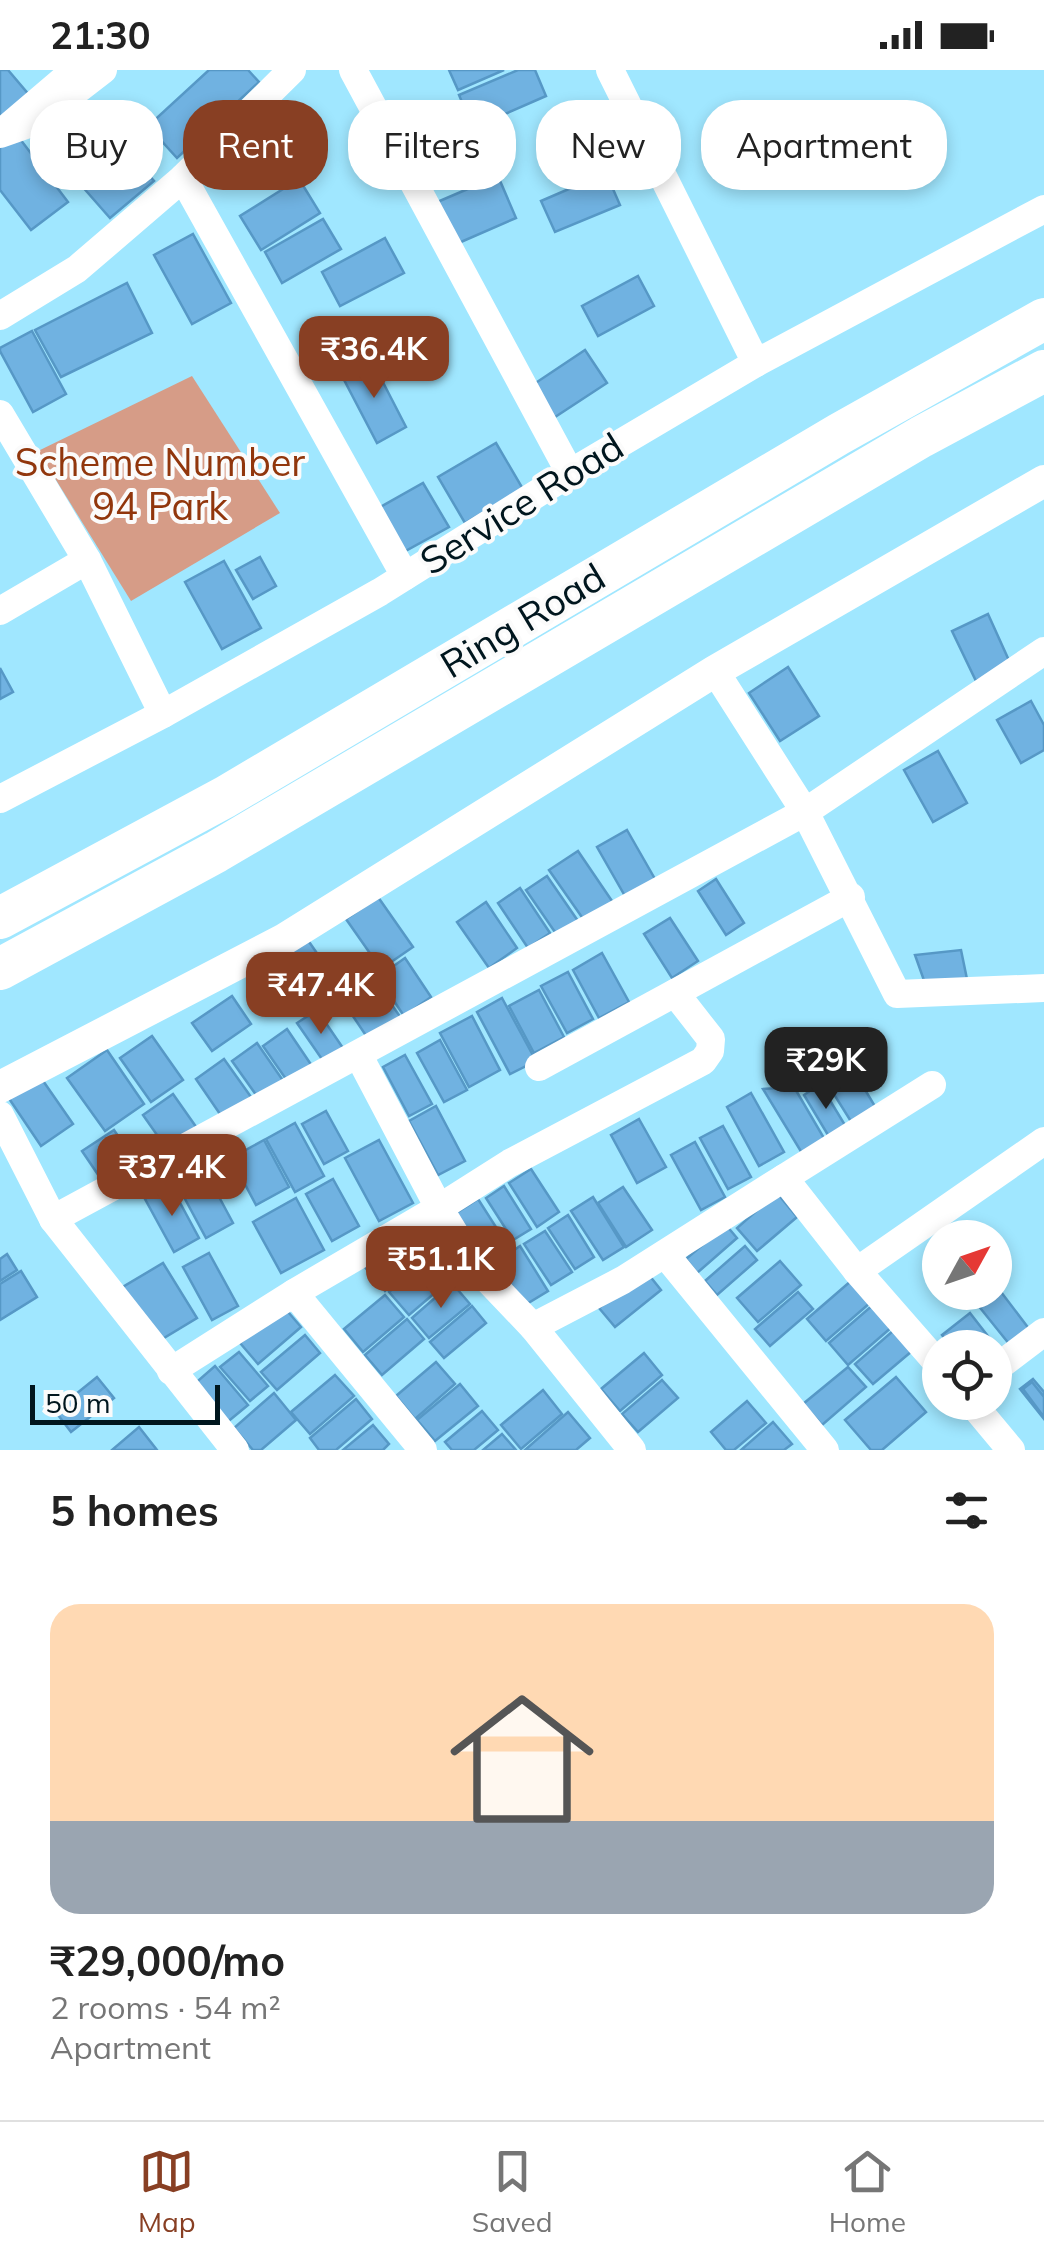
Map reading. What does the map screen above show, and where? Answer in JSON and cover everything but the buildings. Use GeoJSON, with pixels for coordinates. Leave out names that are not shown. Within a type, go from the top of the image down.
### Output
{"type":"FeatureCollection","features":[{"type":"Feature","properties":{"kind":"main road","name":"Ring Road"},"geometry":{"type":"LineString","coordinates":[[0,918],[224,798],[838,434],[1044,320]]}},
{"type":"Feature","properties":{"kind":"main road","name":"Ring Road"},"geometry":{"type":"LineString","coordinates":[[0,969],[216,852],[920,436],[1044,371]]}},
{"type":"Feature","properties":{"kind":"street"},"geometry":{"type":"LineString","coordinates":[[0,134],[75,70]]}},
{"type":"Feature","properties":{"kind":"street"},"geometry":{"type":"LineString","coordinates":[[0,134],[37,121],[103,70]]}},
{"type":"Feature","properties":{"kind":"street"},"geometry":{"type":"LineString","coordinates":[[262,100],[292,70]]}},
{"type":"Feature","properties":{"kind":"street"},"geometry":{"type":"LineString","coordinates":[[353,70],[570,473]]}},
{"type":"Feature","properties":{"kind":"street"},"geometry":{"type":"LineString","coordinates":[[610,70],[756,363]]}},
{"type":"Feature","properties":{"kind":"street"},"geometry":{"type":"LineString","coordinates":[[0,316],[77,270],[183,178]]}},
{"type":"Feature","properties":{"kind":"street"},"geometry":{"type":"LineString","coordinates":[[190,190],[405,576]]}},
{"type":"Feature","properties":{"kind":"street","name":"Service Road"},"geometry":{"type":"LineString","coordinates":[[0,799],[163,714],[405,576],[756,363],[1044,209]]}},
{"type":"Feature","properties":{"kind":"street"},"geometry":{"type":"LineString","coordinates":[[0,414],[87,560],[163,714]]}},
{"type":"Feature","properties":{"kind":"street"},"geometry":{"type":"LineString","coordinates":[[0,1087],[284,940],[715,671],[1044,481]]}},
{"type":"Feature","properties":{"kind":"street"},"geometry":{"type":"LineString","coordinates":[[0,611],[87,560]]}},
{"type":"Feature","properties":{"kind":"street"},"geometry":{"type":"LineString","coordinates":[[54,1219],[806,812],[1044,652]]}},
{"type":"Feature","properties":{"kind":"street"},"geometry":{"type":"LineString","coordinates":[[715,671],[806,812],[898,994],[1044,988]]}},
{"type":"Feature","properties":{"kind":"street"},"geometry":{"type":"LineString","coordinates":[[539,1067],[851,897]]}},
{"type":"Feature","properties":{"kind":"street"},"geometry":{"type":"LineString","coordinates":[[171,1371],[510,1163],[702,1061],[710,1051],[710,1039],[674,993]]}},
{"type":"Feature","properties":{"kind":"street"},"geometry":{"type":"LineString","coordinates":[[359,1056],[439,1208],[474,1265],[533,1326],[632,1450]]}},
{"type":"Feature","properties":{"kind":"street"},"geometry":{"type":"LineString","coordinates":[[533,1326],[665,1254],[932,1085]]}},
{"type":"Feature","properties":{"kind":"street"},"geometry":{"type":"LineString","coordinates":[[0,1115],[54,1219],[235,1450]]}},
{"type":"Feature","properties":{"kind":"street"},"geometry":{"type":"LineString","coordinates":[[857,1271],[1044,1141]]}},
{"type":"Feature","properties":{"kind":"street"},"geometry":{"type":"LineString","coordinates":[[784,1178],[922,1345]]}},
{"type":"Feature","properties":{"kind":"street"},"geometry":{"type":"LineString","coordinates":[[665,1254],[825,1450]]}},
{"type":"Feature","properties":{"kind":"street"},"geometry":{"type":"LineString","coordinates":[[294,1293],[423,1450]]}},
{"type":"Feature","properties":{"kind":"street"},"geometry":{"type":"LineString","coordinates":[[1012,1356],[1044,1332]]}},
{"type":"Feature","properties":{"kind":"street"},"geometry":{"type":"LineString","coordinates":[[986,1420],[1011,1450]]}},
{"type":"Feature","properties":{"kind":"green space","name":"Scheme Number 94 Park"},"geometry":{"type":"Polygon","coordinates":[[[192,376],[280,513],[131,601],[38,451],[192,376]]]}}]}
